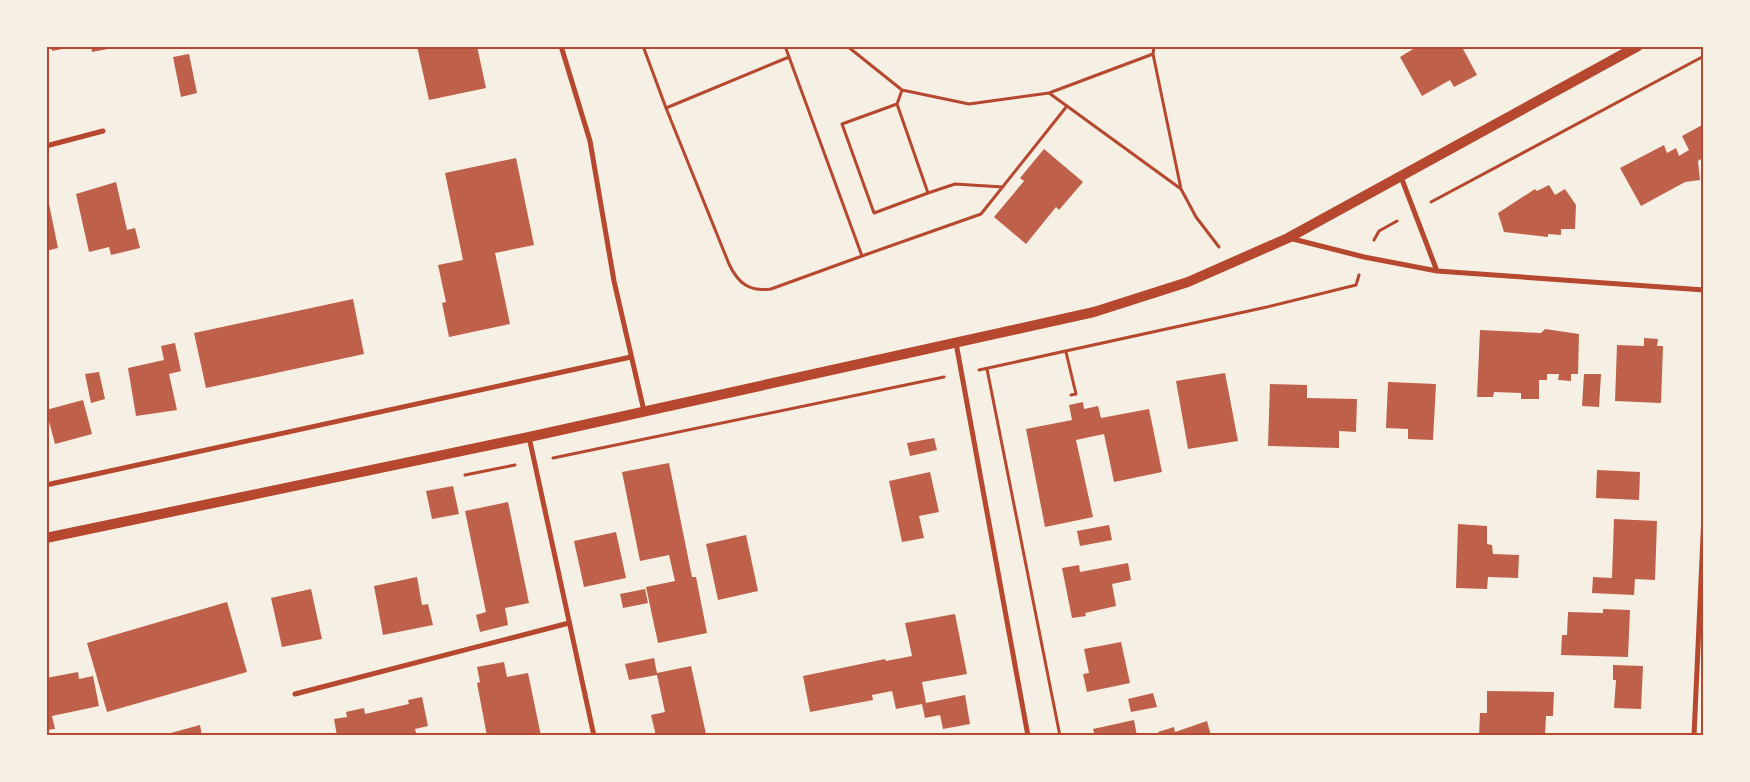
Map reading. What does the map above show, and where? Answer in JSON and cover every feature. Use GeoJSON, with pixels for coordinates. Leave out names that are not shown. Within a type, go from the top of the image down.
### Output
{"type":"FeatureCollection","features":[{"type":"Feature","properties":{"kind":"main road"},"geometry":{"type":"LineString","coordinates":[[46,538],[529,437],[1094,312],[1188,282],[1288,238],[1638,46]]}},
{"type":"Feature","properties":{"kind":"street"},"geometry":{"type":"LineString","coordinates":[[561,46],[590,141],[614,281],[644,411]]}},
{"type":"Feature","properties":{"kind":"street"},"geometry":{"type":"LineString","coordinates":[[46,146],[103,131]]}},
{"type":"Feature","properties":{"kind":"street"},"geometry":{"type":"LineString","coordinates":[[1401,177],[1437,271]]}},
{"type":"Feature","properties":{"kind":"street"},"geometry":{"type":"LineString","coordinates":[[1288,238],[1364,257],[1437,271],[1704,290]]}},
{"type":"Feature","properties":{"kind":"street"},"geometry":{"type":"LineString","coordinates":[[956,341],[1028,736]]}},
{"type":"Feature","properties":{"kind":"street"},"geometry":{"type":"LineString","coordinates":[[46,485],[631,357]]}},
{"type":"Feature","properties":{"kind":"street"},"geometry":{"type":"LineString","coordinates":[[529,437],[594,736]]}},
{"type":"Feature","properties":{"kind":"street"},"geometry":{"type":"LineString","coordinates":[[1694,736],[1704,514]]}},
{"type":"Feature","properties":{"kind":"street"},"geometry":{"type":"LineString","coordinates":[[295,694],[569,623]]}},
{"type":"Feature","properties":{"kind":"path"},"geometry":{"type":"LineString","coordinates":[[643,46],[729,264],[742,283],[759,290],[771,289],[981,214],[1067,106]]}},
{"type":"Feature","properties":{"kind":"path"},"geometry":{"type":"LineString","coordinates":[[785,46],[862,256]]}},
{"type":"Feature","properties":{"kind":"path"},"geometry":{"type":"LineString","coordinates":[[848,46],[902,90],[969,104],[1048,93],[1153,54]]}},
{"type":"Feature","properties":{"kind":"path"},"geometry":{"type":"LineString","coordinates":[[1154,46],[1153,54],[1181,189],[1196,217],[1231,263]]}},
{"type":"Feature","properties":{"kind":"path"},"geometry":{"type":"LineString","coordinates":[[1060,736],[987,369],[1267,307],[1356,284],[1364,257],[1379,231],[1704,56]]}},
{"type":"Feature","properties":{"kind":"path"},"geometry":{"type":"LineString","coordinates":[[666,108],[789,57]]}},
{"type":"Feature","properties":{"kind":"path"},"geometry":{"type":"LineString","coordinates":[[902,90],[897,104],[928,193]]}},
{"type":"Feature","properties":{"kind":"path"},"geometry":{"type":"LineString","coordinates":[[1048,93],[1181,189]]}},
{"type":"Feature","properties":{"kind":"path"},"geometry":{"type":"LineString","coordinates":[[897,104],[842,124],[874,213],[955,184],[1003,187]]}},
{"type":"Feature","properties":{"kind":"path"},"geometry":{"type":"LineString","coordinates":[[1066,352],[1076,394],[1072,396]]}},
{"type":"Feature","properties":{"kind":"path"},"geometry":{"type":"LineString","coordinates":[[919,382],[961,374]]}},
{"type":"Feature","properties":{"kind":"building"},"geometry":{"type":"Polygon","coordinates":[[[51,46],[73,46],[73,47],[52,51],[51,46]]]}},
{"type":"Feature","properties":{"kind":"building"},"geometry":{"type":"Polygon","coordinates":[[[91,46],[113,46],[113,48],[92,52],[91,46]]]}},
{"type":"Feature","properties":{"kind":"building"},"geometry":{"type":"Polygon","coordinates":[[[417,46],[477,46],[486,88],[429,100],[417,46]]]}},
{"type":"Feature","properties":{"kind":"building"},"geometry":{"type":"Polygon","coordinates":[[[1418,46],[1468,46],[1463,49],[1477,75],[1454,87],[1450,80],[1422,96],[1400,57],[1418,46]]]}},
{"type":"Feature","properties":{"kind":"building"},"geometry":{"type":"Polygon","coordinates":[[[189,54],[197,93],[181,97],[173,57],[189,54]]]}},
{"type":"Feature","properties":{"kind":"building"},"geometry":{"type":"Polygon","coordinates":[[[1704,124],[1704,157],[1698,161],[1700,180],[1685,182],[1641,206],[1620,168],[1664,145],[1667,153],[1676,148],[1679,156],[1689,150],[1682,136],[1704,124]]]}},
{"type":"Feature","properties":{"kind":"building"},"geometry":{"type":"Polygon","coordinates":[[[1044,149],[1083,182],[1059,210],[1056,207],[1026,244],[994,217],[1024,181],[1020,178],[1044,149]]]}},
{"type":"Feature","properties":{"kind":"building"},"geometry":{"type":"Polygon","coordinates":[[[516,158],[534,245],[495,253],[510,324],[449,337],[442,303],[446,302],[438,265],[463,260],[445,173],[516,158]]]}},
{"type":"Feature","properties":{"kind":"building"},"geometry":{"type":"Polygon","coordinates":[[[116,182],[127,230],[135,228],[140,248],[111,255],[109,247],[89,252],[76,194],[116,182]]]}},
{"type":"Feature","properties":{"kind":"building"},"geometry":{"type":"Polygon","coordinates":[[[1549,185],[1555,195],[1565,189],[1576,205],[1575,229],[1561,229],[1561,235],[1548,234],[1548,237],[1504,232],[1498,213],[1535,189],[1537,191],[1549,185]]]}},
{"type":"Feature","properties":{"kind":"building"},"geometry":{"type":"Polygon","coordinates":[[[46,204],[49,204],[58,248],[46,251],[46,204]]]}},
{"type":"Feature","properties":{"kind":"building"},"geometry":{"type":"Polygon","coordinates":[[[353,299],[364,354],[206,388],[194,333],[353,299]]]}},
{"type":"Feature","properties":{"kind":"building"},"geometry":{"type":"Polygon","coordinates":[[[1545,329],[1579,334],[1578,374],[1571,374],[1571,381],[1558,380],[1559,374],[1547,374],[1547,380],[1539,380],[1539,399],[1521,399],[1521,393],[1494,392],[1493,397],[1477,397],[1480,330],[1541,333],[1545,329]]]}},
{"type":"Feature","properties":{"kind":"building"},"geometry":{"type":"Polygon","coordinates":[[[1644,338],[1658,339],[1657,346],[1663,346],[1661,403],[1615,401],[1617,345],[1644,346],[1644,338]]]}},
{"type":"Feature","properties":{"kind":"building"},"geometry":{"type":"Polygon","coordinates":[[[175,343],[181,371],[169,374],[177,410],[136,416],[128,368],[164,360],[161,346],[175,343]]]}},
{"type":"Feature","properties":{"kind":"building"},"geometry":{"type":"Polygon","coordinates":[[[99,372],[105,399],[91,403],[85,374],[99,372]]]}},
{"type":"Feature","properties":{"kind":"building"},"geometry":{"type":"Polygon","coordinates":[[[1225,373],[1238,441],[1188,449],[1176,381],[1225,373]]]}},
{"type":"Feature","properties":{"kind":"building"},"geometry":{"type":"Polygon","coordinates":[[[1584,374],[1601,374],[1599,407],[1582,406],[1584,374]]]}},
{"type":"Feature","properties":{"kind":"building"},"geometry":{"type":"Polygon","coordinates":[[[1388,382],[1436,384],[1433,440],[1408,439],[1408,429],[1386,428],[1388,382]]]}},
{"type":"Feature","properties":{"kind":"building"},"geometry":{"type":"Polygon","coordinates":[[[1270,384],[1307,385],[1307,398],[1357,399],[1356,432],[1339,431],[1339,448],[1268,446],[1270,384]]]}},
{"type":"Feature","properties":{"kind":"building"},"geometry":{"type":"Polygon","coordinates":[[[83,400],[92,434],[55,444],[46,410],[83,400]]]}},
{"type":"Feature","properties":{"kind":"building"},"geometry":{"type":"Polygon","coordinates":[[[1083,402],[1084,409],[1098,406],[1101,418],[1149,409],[1162,472],[1114,482],[1104,434],[1076,440],[1093,517],[1045,527],[1026,429],[1072,420],[1069,405],[1083,402]]]}},
{"type":"Feature","properties":{"kind":"building"},"geometry":{"type":"Polygon","coordinates":[[[934,438],[937,450],[910,456],[907,443],[934,438]]]}},
{"type":"Feature","properties":{"kind":"building"},"geometry":{"type":"Polygon","coordinates":[[[669,463],[692,577],[696,577],[707,633],[658,643],[646,587],[675,581],[669,555],[640,561],[622,472],[669,463]]]}},
{"type":"Feature","properties":{"kind":"building"},"geometry":{"type":"Polygon","coordinates":[[[1597,470],[1640,472],[1639,500],[1596,498],[1597,470]]]}},
{"type":"Feature","properties":{"kind":"building"},"geometry":{"type":"Polygon","coordinates":[[[930,472],[939,512],[919,516],[924,538],[902,542],[889,481],[930,472]]]}},
{"type":"Feature","properties":{"kind":"building"},"geometry":{"type":"Polygon","coordinates":[[[453,486],[459,514],[432,519],[426,491],[453,486]]]}},
{"type":"Feature","properties":{"kind":"building"},"geometry":{"type":"Polygon","coordinates":[[[508,502],[529,603],[505,608],[508,625],[480,632],[476,615],[486,612],[465,511],[508,502]]]}},
{"type":"Feature","properties":{"kind":"building"},"geometry":{"type":"Polygon","coordinates":[[[1614,519],[1657,521],[1655,580],[1635,579],[1634,595],[1592,593],[1593,577],[1612,578],[1614,519]]]}},
{"type":"Feature","properties":{"kind":"building"},"geometry":{"type":"Polygon","coordinates":[[[1458,524],[1487,526],[1487,544],[1492,545],[1493,554],[1519,555],[1518,578],[1488,577],[1487,589],[1456,588],[1458,524]]]}},
{"type":"Feature","properties":{"kind":"building"},"geometry":{"type":"Polygon","coordinates":[[[1109,525],[1112,540],[1080,546],[1077,531],[1109,525]]]}},
{"type":"Feature","properties":{"kind":"building"},"geometry":{"type":"Polygon","coordinates":[[[616,532],[626,578],[584,587],[574,541],[616,532]]]}},
{"type":"Feature","properties":{"kind":"building"},"geometry":{"type":"Polygon","coordinates":[[[746,535],[758,591],[718,600],[706,544],[746,535]]]}},
{"type":"Feature","properties":{"kind":"building"},"geometry":{"type":"Polygon","coordinates":[[[1128,563],[1131,580],[1112,584],[1116,606],[1085,613],[1086,616],[1072,618],[1062,568],[1079,565],[1080,572],[1128,563]]]}},
{"type":"Feature","properties":{"kind":"building"},"geometry":{"type":"Polygon","coordinates":[[[417,577],[422,605],[428,604],[433,625],[383,635],[374,586],[417,577]]]}},
{"type":"Feature","properties":{"kind":"building"},"geometry":{"type":"Polygon","coordinates":[[[311,589],[322,639],[282,647],[271,598],[311,589]]]}},
{"type":"Feature","properties":{"kind":"building"},"geometry":{"type":"Polygon","coordinates":[[[645,589],[648,603],[623,608],[620,594],[645,589]]]}},
{"type":"Feature","properties":{"kind":"building"},"geometry":{"type":"Polygon","coordinates":[[[227,602],[247,672],[107,712],[87,643],[227,602]]]}},
{"type":"Feature","properties":{"kind":"building"},"geometry":{"type":"Polygon","coordinates":[[[1603,609],[1630,610],[1628,657],[1561,655],[1562,635],[1567,635],[1568,612],[1603,613],[1603,609]]]}},
{"type":"Feature","properties":{"kind":"building"},"geometry":{"type":"Polygon","coordinates":[[[955,614],[967,674],[922,682],[926,703],[965,695],[970,724],[943,729],[940,715],[925,718],[922,704],[896,709],[892,691],[872,695],[873,700],[810,712],[803,676],[885,659],[886,661],[912,656],[905,623],[955,614]]]}},
{"type":"Feature","properties":{"kind":"building"},"geometry":{"type":"Polygon","coordinates":[[[1121,642],[1130,683],[1087,692],[1083,674],[1089,673],[1084,649],[1121,642]]]}},
{"type":"Feature","properties":{"kind":"building"},"geometry":{"type":"Polygon","coordinates":[[[654,658],[657,673],[691,666],[706,734],[656,736],[651,715],[665,712],[657,675],[629,680],[625,664],[654,658]]]}},
{"type":"Feature","properties":{"kind":"building"},"geometry":{"type":"Polygon","coordinates":[[[504,662],[507,677],[528,673],[541,736],[487,736],[477,683],[480,682],[477,667],[504,662]]]}},
{"type":"Feature","properties":{"kind":"building"},"geometry":{"type":"Polygon","coordinates":[[[1613,665],[1643,666],[1641,709],[1614,708],[1616,680],[1613,680],[1613,665]]]}},
{"type":"Feature","properties":{"kind":"building"},"geometry":{"type":"Polygon","coordinates":[[[78,672],[79,679],[93,676],[99,706],[52,716],[55,729],[46,730],[46,678],[78,672]]]}},
{"type":"Feature","properties":{"kind":"building"},"geometry":{"type":"Polygon","coordinates":[[[1487,691],[1554,692],[1553,716],[1546,716],[1545,736],[1479,736],[1480,713],[1487,713],[1487,691]]]}},
{"type":"Feature","properties":{"kind":"building"},"geometry":{"type":"Polygon","coordinates":[[[1153,693],[1157,707],[1131,712],[1128,699],[1153,693]]]}},
{"type":"Feature","properties":{"kind":"building"},"geometry":{"type":"Polygon","coordinates":[[[422,697],[428,726],[415,729],[417,736],[337,736],[334,719],[347,717],[346,712],[364,708],[365,714],[409,704],[408,700],[422,697]]]}},
{"type":"Feature","properties":{"kind":"building"},"geometry":{"type":"Polygon","coordinates":[[[1134,720],[1137,736],[1095,736],[1093,729],[1134,720]]]}},
{"type":"Feature","properties":{"kind":"building"},"geometry":{"type":"Polygon","coordinates":[[[1207,721],[1211,736],[1160,736],[1158,732],[1174,727],[1175,732],[1207,721]]]}},
{"type":"Feature","properties":{"kind":"building"},"geometry":{"type":"Polygon","coordinates":[[[200,725],[202,736],[167,736],[167,734],[200,725]]]}}]}
